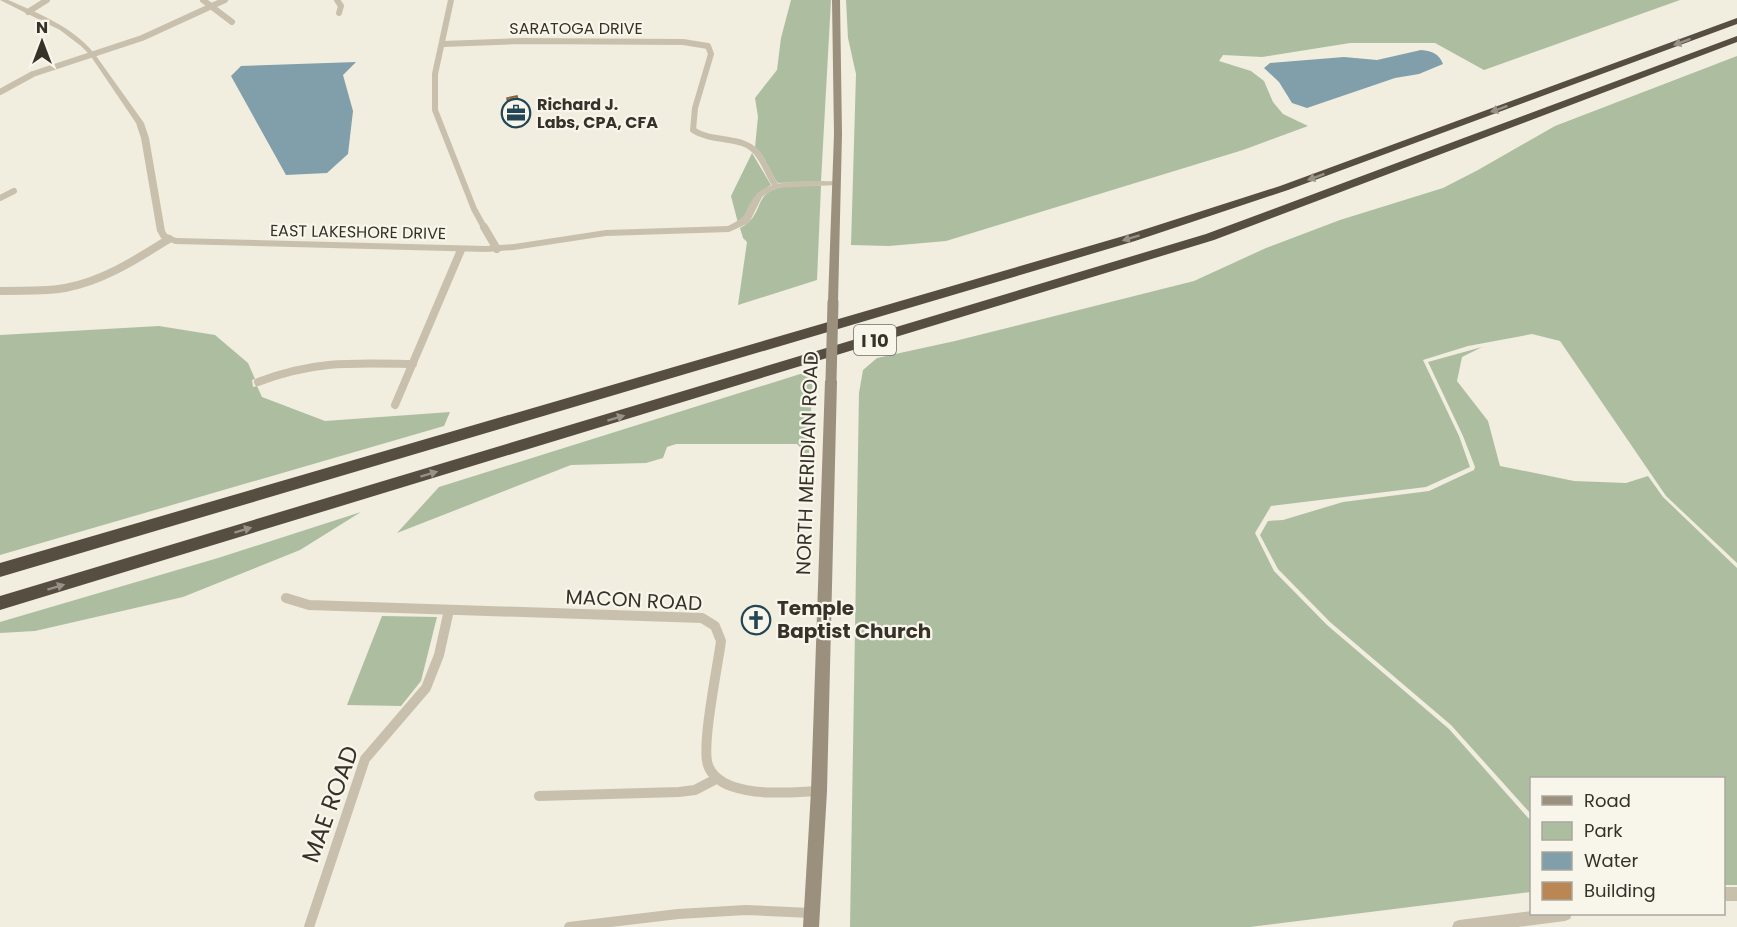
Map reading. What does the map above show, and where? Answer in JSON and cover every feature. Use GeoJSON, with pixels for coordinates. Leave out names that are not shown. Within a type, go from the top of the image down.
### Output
{"type":"FeatureCollection","features":[{"type":"Feature","properties":{"kind":"highway","name":"I 10"},"geometry":{"type":"LineString","coordinates":[[0,570],[1131,238],[1294,185],[1737,21]]}},
{"type":"Feature","properties":{"kind":"highway","name":"I 10"},"geometry":{"type":"LineString","coordinates":[[0,603],[1160,254],[1371,178],[1737,39]]}},
{"type":"Feature","properties":{"kind":"main road","name":"NORTH MERIDIAN ROAD"},"geometry":{"type":"LineString","coordinates":[[811,920],[819,791],[837,183],[839,68],[836,0]]}},
{"type":"Feature","properties":{"kind":"street"},"geometry":{"type":"LineString","coordinates":[[0,291],[57,289],[86,283],[169,239],[160,231],[145,138],[140,123],[92,54],[72,33],[3,0]]}},
{"type":"Feature","properties":{"kind":"street"},"geometry":{"type":"LineString","coordinates":[[28,12],[47,0]]}},
{"type":"Feature","properties":{"kind":"street"},"geometry":{"type":"LineString","coordinates":[[203,0],[232,22]]}},
{"type":"Feature","properties":{"kind":"street"},"geometry":{"type":"LineString","coordinates":[[0,92],[33,74],[148,36],[225,0]]}},
{"type":"Feature","properties":{"kind":"street"},"geometry":{"type":"LineString","coordinates":[[337,0],[341,6],[339,13]]}},
{"type":"Feature","properties":{"kind":"street"},"geometry":{"type":"LineString","coordinates":[[451,0],[435,74],[435,110],[474,209],[497,249]]}},
{"type":"Feature","properties":{"kind":"street","name":"SARATOGA DRIVE"},"geometry":{"type":"LineString","coordinates":[[443,44],[520,41],[683,42],[708,46],[711,54],[695,108],[693,130],[706,137],[751,147],[759,156],[767,175],[776,186]]}},
{"type":"Feature","properties":{"kind":"street"},"geometry":{"type":"LineString","coordinates":[[776,186],[837,183]]}},
{"type":"Feature","properties":{"kind":"street","name":"EAST LAKESHORE DRIVE"},"geometry":{"type":"LineString","coordinates":[[169,239],[189,243],[497,249],[600,233],[729,229],[746,221],[759,196],[776,186]]}},
{"type":"Feature","properties":{"kind":"street"},"geometry":{"type":"LineString","coordinates":[[0,198],[14,191]]}},
{"type":"Feature","properties":{"kind":"street"},"geometry":{"type":"LineString","coordinates":[[395,405],[461,249]]}},
{"type":"Feature","properties":{"kind":"street"},"geometry":{"type":"LineString","coordinates":[[258,382],[287,371],[323,364],[413,363]]}},
{"type":"Feature","properties":{"kind":"street","name":"MACON ROAD"},"geometry":{"type":"LineString","coordinates":[[286,598],[309,604],[709,620],[718,629],[721,641],[705,760],[716,779]]}},
{"type":"Feature","properties":{"kind":"street","name":"MAE ROAD"},"geometry":{"type":"LineString","coordinates":[[309,927],[365,759],[375,742],[419,699],[428,686],[449,610]]}},
{"type":"Feature","properties":{"kind":"street"},"geometry":{"type":"LineString","coordinates":[[539,796],[679,792],[695,790],[716,779],[735,789],[765,792],[819,791]]}},
{"type":"Feature","properties":{"kind":"street"},"geometry":{"type":"LineString","coordinates":[[569,927],[678,914],[746,910],[811,920]]}},
{"type":"Feature","properties":{"kind":"street"},"geometry":{"type":"LineString","coordinates":[[1459,927],[1557,915]]}},
{"type":"Feature","properties":{"kind":"green space"},"geometry":{"type":"Polygon","coordinates":[[[791,0],[831,0],[821,181],[778,183],[755,147],[758,117],[755,98],[777,70],[781,38],[791,0]]]}},
{"type":"Feature","properties":{"kind":"green space"},"geometry":{"type":"Polygon","coordinates":[[[846,0],[1680,0],[1484,70],[1435,43],[1350,43],[1262,57],[1223,55],[1219,61],[1251,71],[1264,81],[1273,102],[1283,114],[1308,126],[1243,150],[946,241],[889,246],[851,245],[856,74],[848,38],[846,0]]]}},
{"type":"Feature","properties":{"kind":"green space"},"geometry":{"type":"Polygon","coordinates":[[[1737,56],[1737,563],[1666,496],[1560,341],[1532,334],[1468,346],[1423,360],[1459,436],[1470,467],[1426,487],[1271,506],[1255,533],[1274,571],[1327,625],[1449,729],[1530,820],[1530,892],[1250,927],[850,927],[859,393],[863,370],[877,358],[955,341],[1194,281],[1266,248],[1340,220],[1443,188],[1555,126],[1737,56]]]}},
{"type":"Feature","properties":{"kind":"green space"},"geometry":{"type":"Polygon","coordinates":[[[752,153],[771,185],[761,193],[738,223],[731,196],[752,153]]]}},
{"type":"Feature","properties":{"kind":"green space"},"geometry":{"type":"Polygon","coordinates":[[[787,186],[821,186],[817,280],[738,305],[747,242],[740,228],[750,221],[764,196],[771,191],[787,186]]]}},
{"type":"Feature","properties":{"kind":"green space"},"geometry":{"type":"Polygon","coordinates":[[[159,326],[215,335],[248,363],[255,379],[252,380],[253,387],[257,386],[262,397],[325,421],[450,412],[444,426],[0,555],[0,335],[159,326]]]}},
{"type":"Feature","properties":{"kind":"green space"},"geometry":{"type":"Polygon","coordinates":[[[1482,347],[1462,357],[1457,381],[1488,421],[1500,466],[1574,481],[1626,483],[1648,476],[1663,497],[1737,568],[1737,885],[1725,885],[1725,777],[1530,777],[1530,813],[1451,725],[1330,622],[1278,569],[1260,535],[1268,521],[1283,520],[1343,502],[1429,491],[1474,470],[1475,467],[1463,436],[1428,362],[1482,347]]]}},
{"type":"Feature","properties":{"kind":"green space"},"geometry":{"type":"Polygon","coordinates":[[[813,370],[809,453],[801,453],[801,448],[797,444],[676,444],[667,447],[663,458],[646,463],[571,465],[397,533],[439,487],[813,370]]]}},
{"type":"Feature","properties":{"kind":"green space"},"geometry":{"type":"Polygon","coordinates":[[[361,512],[300,550],[183,597],[35,631],[0,633],[0,622],[218,558],[361,512]]]}},
{"type":"Feature","properties":{"kind":"green space"},"geometry":{"type":"Polygon","coordinates":[[[382,616],[437,617],[421,681],[401,706],[347,705],[382,616]]]}},
{"type":"Feature","properties":{"kind":"water"},"geometry":{"type":"Polygon","coordinates":[[[1421,50],[1435,54],[1443,64],[1419,74],[1395,78],[1307,108],[1292,103],[1279,82],[1264,68],[1270,63],[1344,57],[1377,60],[1421,50]]]}},
{"type":"Feature","properties":{"kind":"water"},"geometry":{"type":"Polygon","coordinates":[[[356,62],[343,75],[353,111],[348,154],[327,173],[286,175],[231,76],[241,66],[356,62]]]}},
{"type":"Feature","properties":{"kind":"building"},"geometry":{"type":"Polygon","coordinates":[[[517,96],[520,110],[509,112],[507,98],[517,96]]]}},
{"type":"Feature","properties":{"kind":"place","name":"Richard J. Labs, CPA, CFA"},"geometry":{"type":"Point","coordinates":[516,113]}},
{"type":"Feature","properties":{"kind":"place","name":"Temple Baptist Church"},"geometry":{"type":"Point","coordinates":[756,620]}}]}
